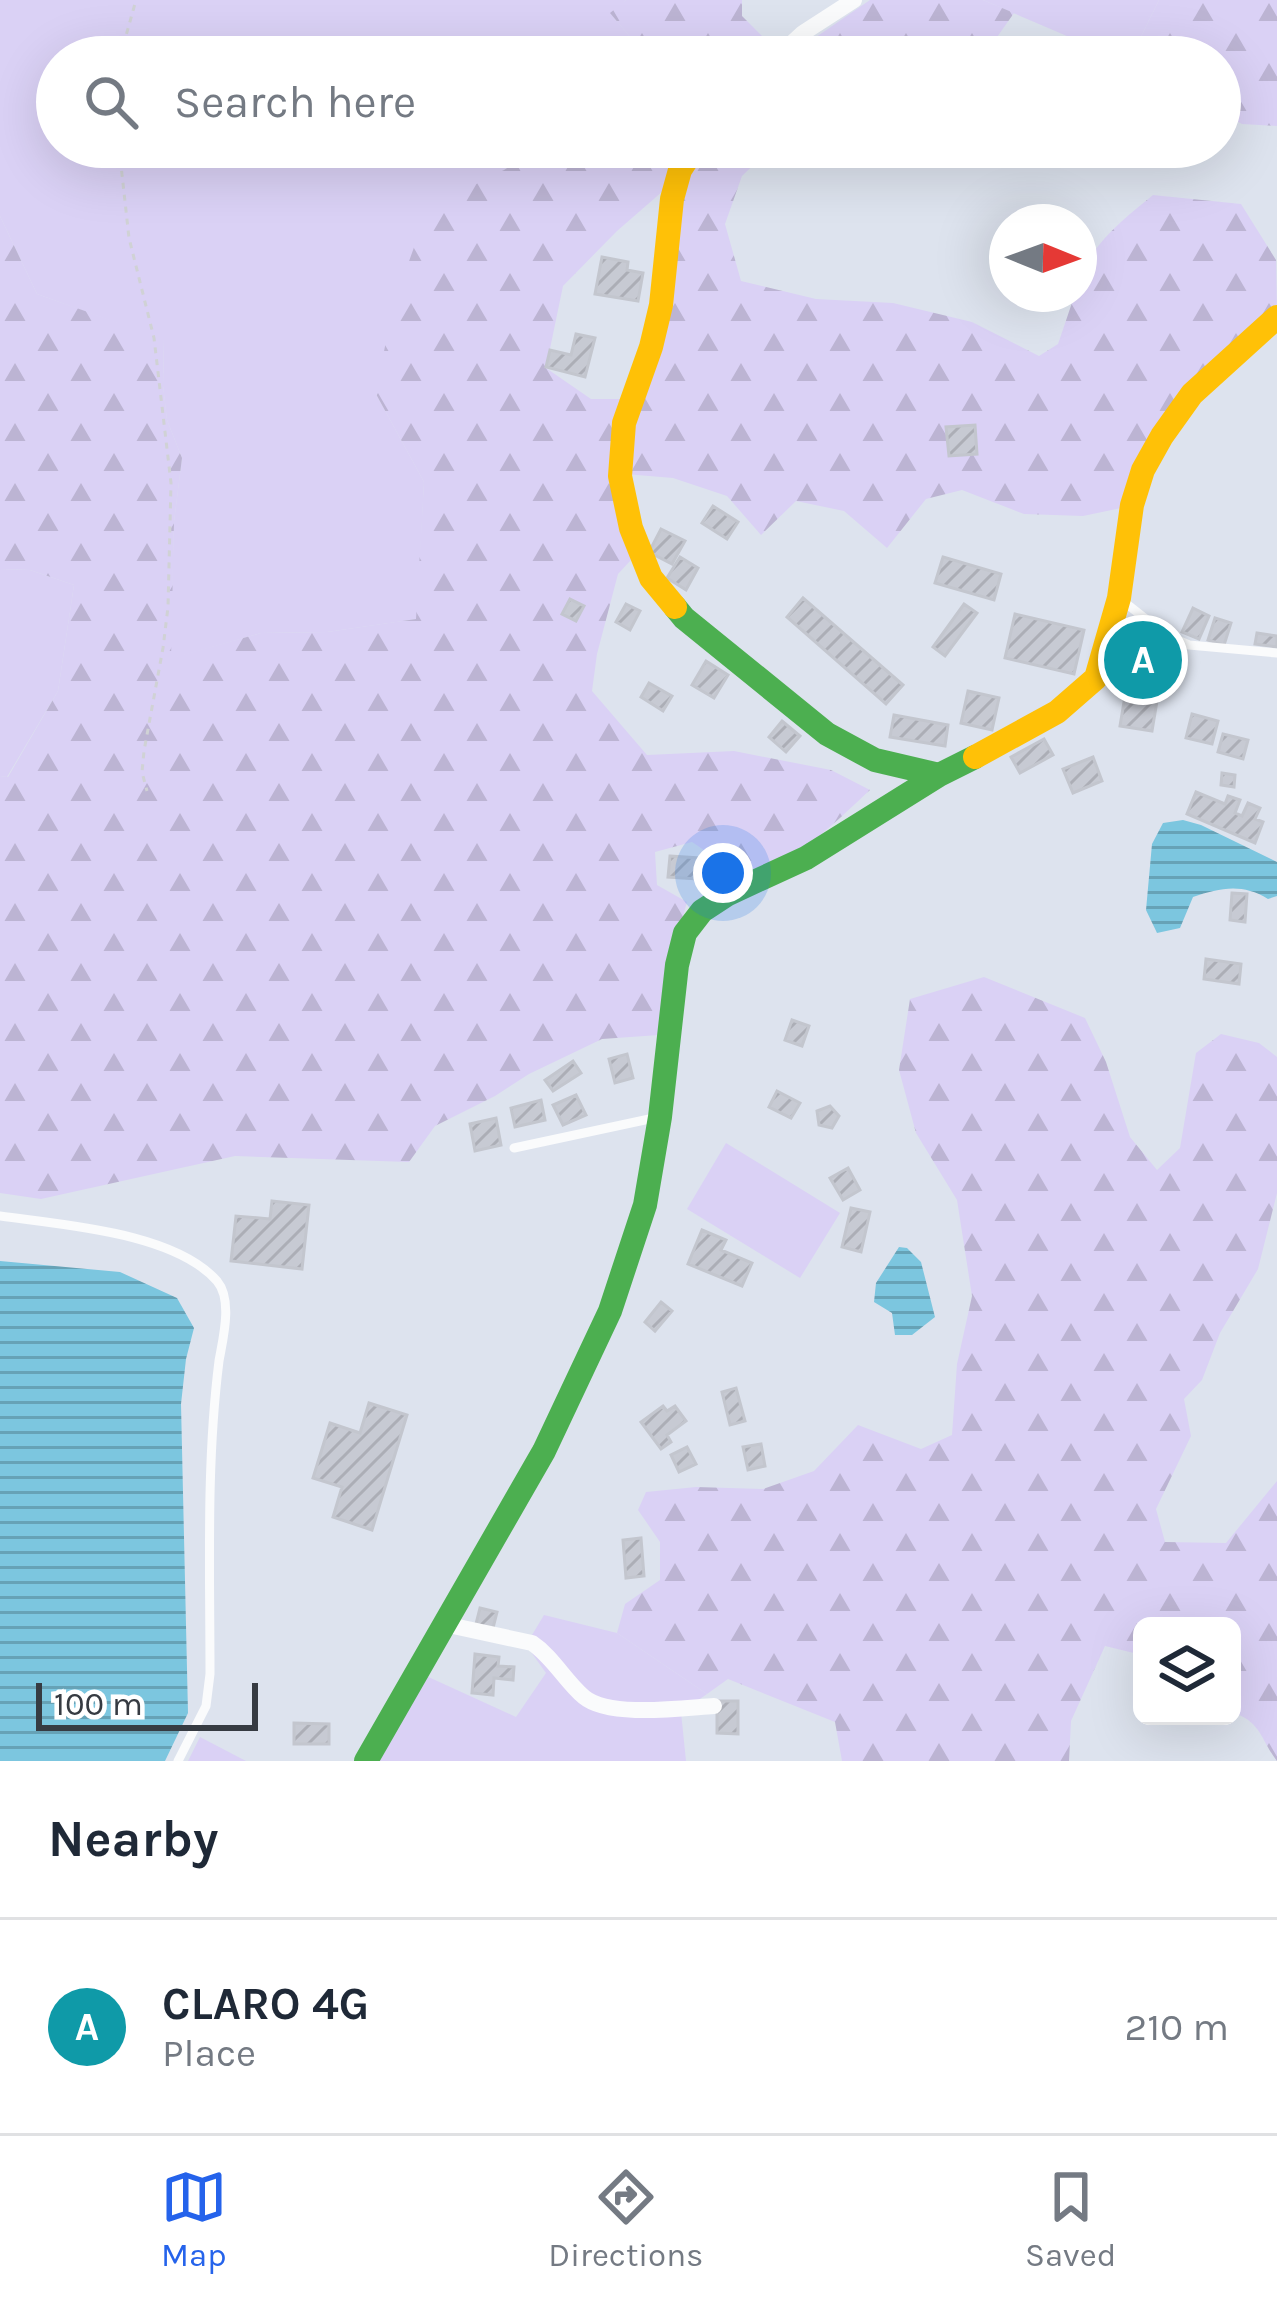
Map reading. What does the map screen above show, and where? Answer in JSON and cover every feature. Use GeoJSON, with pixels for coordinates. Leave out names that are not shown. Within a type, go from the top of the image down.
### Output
{"type":"FeatureCollection","features":[{"type":"Feature","properties":{"kind":"street"},"geometry":{"type":"LineString","coordinates":[[800,36],[854,0]]}},
{"type":"Feature","properties":{"kind":"street"},"geometry":{"type":"LineString","coordinates":[[681,168],[672,200],[661,305],[624,423],[620,476],[631,528],[651,578],[683,618],[826,734],[875,760],[939,775]]}},
{"type":"Feature","properties":{"kind":"street"},"geometry":{"type":"LineString","coordinates":[[366,1761],[544,1451],[610,1311],[645,1205],[677,965],[686,933],[702,911],[728,894],[806,858],[939,775],[1015,738],[1096,678],[1119,598],[1132,505],[1143,470],[1192,394],[1277,317]]}},
{"type":"Feature","properties":{"kind":"street"},"geometry":{"type":"LineString","coordinates":[[444,1624],[532,1643],[596,1704],[653,1709],[714,1706]]}},
{"type":"Feature","properties":{"kind":"lane"},"geometry":{"type":"LineString","coordinates":[[1119,598],[1166,635],[1189,645],[1277,653]]}},
{"type":"Feature","properties":{"kind":"lane"},"geometry":{"type":"LineString","coordinates":[[514,1148],[660,1117]]}},
{"type":"Feature","properties":{"kind":"lane"},"geometry":{"type":"LineString","coordinates":[[0,1216],[149,1241],[192,1259],[220,1284],[226,1311],[214,1400],[210,1674],[206,1706],[178,1761]]}},
{"type":"Feature","properties":{"kind":"path"},"geometry":{"type":"LineString","coordinates":[[125,36],[136,0]]}},
{"type":"Feature","properties":{"kind":"path"},"geometry":{"type":"LineString","coordinates":[[121,168],[129,238],[154,338],[170,483],[168,607],[144,751],[142,772],[147,790]]}},
{"type":"Feature","properties":{"kind":"green space"},"geometry":{"type":"Polygon","coordinates":[[[0,0],[626,0],[611,14],[629,36],[36,36],[36,168],[507,168],[376,394],[424,482],[417,619],[327,632],[261,633],[170,659],[174,522],[182,458],[167,420],[164,340],[37,294],[0,216],[0,0]]]}},
{"type":"Feature","properties":{"kind":"green space"},"geometry":{"type":"Polygon","coordinates":[[[626,0],[742,0],[742,16],[762,36],[629,36],[610,13],[626,0]]]}},
{"type":"Feature","properties":{"kind":"green space"},"geometry":{"type":"Polygon","coordinates":[[[870,0],[983,0],[1014,13],[998,36],[818,36],[870,0]]]}},
{"type":"Feature","properties":{"kind":"green space"},"geometry":{"type":"Polygon","coordinates":[[[983,0],[1159,0],[1141,36],[1067,36],[983,0]]]}},
{"type":"Feature","properties":{"kind":"green space"},"geometry":{"type":"Polygon","coordinates":[[[1159,0],[1277,0],[1277,126],[1241,123],[1241,36],[1141,36],[1159,0]]]}},
{"type":"Feature","properties":{"kind":"green space"},"geometry":{"type":"Polygon","coordinates":[[[507,168],[750,168],[742,176],[725,224],[741,281],[816,299],[893,303],[972,322],[1039,356],[1058,344],[1069,312],[1097,312],[1097,248],[1153,195],[1241,204],[1276,260],[1277,312],[1239,343],[1126,507],[1083,516],[1024,514],[962,490],[926,499],[887,548],[844,511],[796,501],[761,535],[727,496],[673,478],[625,474],[644,546],[618,574],[592,691],[647,755],[734,751],[831,770],[870,790],[808,845],[770,865],[733,867],[692,842],[655,852],[657,885],[687,902],[659,1035],[602,1039],[529,1074],[435,1126],[409,1162],[235,1156],[41,1199],[0,1193],[0,776],[8,777],[58,691],[74,585],[30,570],[0,569],[0,216],[37,294],[164,339],[167,420],[182,458],[174,522],[171,658],[261,633],[327,632],[416,619],[424,482],[376,394],[392,309],[428,208],[507,168]],[[686,171],[563,286],[546,368],[591,399],[634,399],[686,171]]]}},
{"type":"Feature","properties":{"kind":"green space"},"geometry":{"type":"Polygon","coordinates":[[[0,569],[30,570],[74,585],[58,691],[7,777],[0,776],[0,569]]]}},
{"type":"Feature","properties":{"kind":"green space"},"geometry":{"type":"Polygon","coordinates":[[[984,977],[1085,1018],[1106,1062],[1130,1137],[1157,1170],[1180,1148],[1196,1053],[1221,1034],[1259,1043],[1277,1057],[1277,1193],[1258,1269],[1220,1333],[1202,1380],[1184,1399],[1191,1436],[1156,1509],[1165,1542],[1226,1543],[1277,1481],[1277,1761],[1255,1727],[1241,1716],[1241,1617],[1133,1617],[1133,1653],[1105,1646],[1071,1721],[1069,1761],[842,1761],[835,1722],[728,1679],[707,1694],[617,1633],[625,1604],[660,1580],[660,1542],[638,1510],[646,1492],[696,1487],[763,1489],[814,1471],[858,1425],[921,1449],[952,1435],[957,1364],[972,1296],[957,1200],[916,1133],[899,1070],[910,999],[984,977]]]}},
{"type":"Feature","properties":{"kind":"green space"},"geometry":{"type":"Polygon","coordinates":[[[726,1143],[840,1213],[800,1278],[687,1209],[726,1143]]]}},
{"type":"Feature","properties":{"kind":"green space"},"geometry":{"type":"Polygon","coordinates":[[[544,1615],[617,1633],[707,1694],[681,1712],[686,1761],[373,1761],[424,1675],[516,1717],[546,1673],[526,1645],[544,1615]]]}},
{"type":"Feature","properties":{"kind":"green space"},"geometry":{"type":"Polygon","coordinates":[[[200,1737],[246,1761],[188,1761],[200,1737]]]}},
{"type":"Feature","properties":{"kind":"water"},"geometry":{"type":"Polygon","coordinates":[[[1183,820],[1277,862],[1277,896],[1268,899],[1231,889],[1193,897],[1180,928],[1157,933],[1146,910],[1152,844],[1163,823],[1183,820]]]}},
{"type":"Feature","properties":{"kind":"water"},"geometry":{"type":"Polygon","coordinates":[[[899,1247],[907,1248],[921,1262],[935,1317],[912,1335],[895,1335],[892,1313],[874,1302],[876,1283],[899,1247]]]}},
{"type":"Feature","properties":{"kind":"water"},"geometry":{"type":"Polygon","coordinates":[[[0,1261],[120,1272],[177,1298],[194,1328],[181,1404],[188,1713],[165,1761],[0,1761],[0,1261]]]}},
{"type":"Feature","properties":{"kind":"building"},"geometry":{"type":"Polygon","coordinates":[[[602,257],[628,262],[627,270],[643,273],[638,301],[595,294],[602,257]]]}},
{"type":"Feature","properties":{"kind":"building"},"geometry":{"type":"Polygon","coordinates":[[[576,334],[595,338],[585,377],[546,367],[550,350],[571,355],[576,334]]]}},
{"type":"Feature","properties":{"kind":"building"},"geometry":{"type":"Polygon","coordinates":[[[975,425],[977,454],[949,456],[946,427],[975,425]]]}},
{"type":"Feature","properties":{"kind":"building"},"geometry":{"type":"Polygon","coordinates":[[[713,506],[738,522],[727,539],[702,523],[713,506]]]}},
{"type":"Feature","properties":{"kind":"building"},"geometry":{"type":"Polygon","coordinates":[[[661,529],[685,541],[672,564],[649,552],[661,529]]]}},
{"type":"Feature","properties":{"kind":"building"},"geometry":{"type":"Polygon","coordinates":[[[680,557],[698,568],[686,590],[667,578],[680,557]]]}},
{"type":"Feature","properties":{"kind":"building"},"geometry":{"type":"Polygon","coordinates":[[[943,557],[1001,574],[994,600],[935,583],[943,557]]]}},
{"type":"Feature","properties":{"kind":"building"},"geometry":{"type":"Polygon","coordinates":[[[803,598],[903,685],[886,704],[787,617],[803,598]]]}},
{"type":"Feature","properties":{"kind":"building"},"geometry":{"type":"Polygon","coordinates":[[[570,599],[584,606],[576,621],[562,614],[570,599]]]}},
{"type":"Feature","properties":{"kind":"building"},"geometry":{"type":"Polygon","coordinates":[[[626,604],[640,611],[630,630],[616,622],[626,604]]]}},
{"type":"Feature","properties":{"kind":"building"},"geometry":{"type":"Polygon","coordinates":[[[964,604],[977,613],[945,656],[933,647],[964,604]]]}},
{"type":"Feature","properties":{"kind":"building"},"geometry":{"type":"Polygon","coordinates":[[[1193,608],[1209,616],[1199,639],[1182,632],[1193,608]]]}},
{"type":"Feature","properties":{"kind":"building"},"geometry":{"type":"Polygon","coordinates":[[[1015,614],[1084,630],[1074,674],[1005,658],[1015,614]]]}},
{"type":"Feature","properties":{"kind":"building"},"geometry":{"type":"Polygon","coordinates":[[[1215,618],[1231,623],[1224,645],[1208,640],[1215,618]]]}},
{"type":"Feature","properties":{"kind":"building"},"geometry":{"type":"Polygon","coordinates":[[[1257,633],[1277,636],[1277,647],[1255,644],[1257,633]]]}},
{"type":"Feature","properties":{"kind":"building"},"geometry":{"type":"Polygon","coordinates":[[[1132,639],[1163,648],[1154,681],[1123,672],[1132,639]]]}},
{"type":"Feature","properties":{"kind":"building"},"geometry":{"type":"Polygon","coordinates":[[[706,661],[728,675],[714,698],[692,685],[706,661]]]}},
{"type":"Feature","properties":{"kind":"building"},"geometry":{"type":"Polygon","coordinates":[[[649,683],[672,696],[663,711],[641,697],[649,683]]]}},
{"type":"Feature","properties":{"kind":"building"},"geometry":{"type":"Polygon","coordinates":[[[968,691],[999,698],[992,730],[961,723],[968,691]]]}},
{"type":"Feature","properties":{"kind":"building"},"geometry":{"type":"Polygon","coordinates":[[[1125,696],[1157,701],[1152,731],[1120,726],[1125,696]]]}},
{"type":"Feature","properties":{"kind":"building"},"geometry":{"type":"Polygon","coordinates":[[[1192,714],[1218,721],[1212,744],[1186,738],[1192,714]]]}},
{"type":"Feature","properties":{"kind":"building"},"geometry":{"type":"Polygon","coordinates":[[[894,715],[948,725],[945,746],[890,737],[894,715]]]}},
{"type":"Feature","properties":{"kind":"building"},"geometry":{"type":"Polygon","coordinates":[[[782,721],[800,736],[786,752],[769,737],[782,721]]]}},
{"type":"Feature","properties":{"kind":"building"},"geometry":{"type":"Polygon","coordinates":[[[1223,734],[1248,740],[1243,759],[1218,752],[1223,734]]]}},
{"type":"Feature","properties":{"kind":"building"},"geometry":{"type":"Polygon","coordinates":[[[1044,739],[1053,755],[1020,773],[1011,757],[1044,739]]]}},
{"type":"Feature","properties":{"kind":"building"},"geometry":{"type":"Polygon","coordinates":[[[1093,757],[1102,781],[1073,793],[1063,769],[1093,757]]]}},
{"type":"Feature","properties":{"kind":"building"},"geometry":{"type":"Polygon","coordinates":[[[1222,773],[1235,775],[1234,787],[1221,785],[1222,773]]]}},
{"type":"Feature","properties":{"kind":"building"},"geometry":{"type":"Polygon","coordinates":[[[1196,792],[1225,804],[1228,796],[1240,800],[1235,813],[1242,816],[1248,803],[1260,808],[1255,819],[1263,822],[1255,843],[1187,814],[1196,792]]]}},
{"type":"Feature","properties":{"kind":"building"},"geometry":{"type":"Polygon","coordinates":[[[670,856],[699,858],[697,879],[668,877],[670,856]]]}},
{"type":"Feature","properties":{"kind":"building"},"geometry":{"type":"Polygon","coordinates":[[[1232,893],[1247,894],[1245,922],[1230,920],[1232,893]]]}},
{"type":"Feature","properties":{"kind":"building"},"geometry":{"type":"Polygon","coordinates":[[[1206,959],[1241,964],[1239,984],[1204,979],[1206,959]]]}},
{"type":"Feature","properties":{"kind":"building"},"geometry":{"type":"Polygon","coordinates":[[[792,1020],[809,1026],[802,1046],[785,1040],[792,1020]]]}},
{"type":"Feature","properties":{"kind":"building"},"geometry":{"type":"Polygon","coordinates":[[[627,1054],[633,1078],[615,1083],[609,1059],[627,1054]]]}},
{"type":"Feature","properties":{"kind":"building"},"geometry":{"type":"Polygon","coordinates":[[[573,1061],[581,1073],[553,1091],[545,1080],[573,1061]]]}},
{"type":"Feature","properties":{"kind":"building"},"geometry":{"type":"Polygon","coordinates":[[[777,1091],[800,1103],[791,1118],[769,1107],[777,1091]]]}},
{"type":"Feature","properties":{"kind":"building"},"geometry":{"type":"Polygon","coordinates":[[[576,1095],[586,1115],[563,1125],[553,1105],[576,1095]]]}},
{"type":"Feature","properties":{"kind":"building"},"geometry":{"type":"Polygon","coordinates":[[[541,1100],[545,1120],[515,1127],[511,1108],[541,1100]]]}},
{"type":"Feature","properties":{"kind":"building"},"geometry":{"type":"Polygon","coordinates":[[[830,1106],[839,1116],[832,1128],[819,1125],[817,1111],[830,1106]]]}},
{"type":"Feature","properties":{"kind":"building"},"geometry":{"type":"Polygon","coordinates":[[[496,1118],[501,1145],[475,1151],[470,1124],[496,1118]]]}},
{"type":"Feature","properties":{"kind":"building"},"geometry":{"type":"Polygon","coordinates":[[[848,1168],[860,1190],[843,1200],[830,1178],[848,1168]]]}},
{"type":"Feature","properties":{"kind":"building"},"geometry":{"type":"Polygon","coordinates":[[[272,1201],[309,1205],[302,1269],[231,1261],[236,1216],[270,1219],[272,1201]]]}},
{"type":"Feature","properties":{"kind":"building"},"geometry":{"type":"Polygon","coordinates":[[[851,1208],[870,1212],[861,1252],[842,1247],[851,1208]]]}},
{"type":"Feature","properties":{"kind":"building"},"geometry":{"type":"Polygon","coordinates":[[[702,1230],[726,1240],[721,1250],[752,1263],[742,1286],[688,1264],[702,1230]]]}},
{"type":"Feature","properties":{"kind":"building"},"geometry":{"type":"Polygon","coordinates":[[[661,1302],[672,1311],[655,1331],[645,1322],[661,1302]]]}},
{"type":"Feature","properties":{"kind":"building"},"geometry":{"type":"Polygon","coordinates":[[[736,1388],[745,1421],[730,1425],[722,1392],[736,1388]]]}},
{"type":"Feature","properties":{"kind":"building"},"geometry":{"type":"Polygon","coordinates":[[[369,1403],[407,1415],[372,1530],[333,1517],[342,1487],[313,1478],[330,1423],[360,1433],[369,1403]]]}},
{"type":"Feature","properties":{"kind":"building"},"geometry":{"type":"Polygon","coordinates":[[[663,1406],[667,1411],[675,1406],[686,1421],[667,1435],[671,1442],[661,1449],[641,1422],[663,1406]]]}},
{"type":"Feature","properties":{"kind":"building"},"geometry":{"type":"Polygon","coordinates":[[[761,1444],[765,1466],[748,1470],[743,1447],[761,1444]]]}},
{"type":"Feature","properties":{"kind":"building"},"geometry":{"type":"Polygon","coordinates":[[[687,1447],[696,1464],[679,1472],[671,1455],[687,1447]]]}},
{"type":"Feature","properties":{"kind":"building"},"geometry":{"type":"Polygon","coordinates":[[[641,1538],[644,1576],[626,1578],[623,1540],[641,1538]]]}},
{"type":"Feature","properties":{"kind":"building"},"geometry":{"type":"Polygon","coordinates":[[[480,1608],[497,1612],[492,1632],[475,1628],[480,1608]]]}},
{"type":"Feature","properties":{"kind":"building"},"geometry":{"type":"Polygon","coordinates":[[[475,1654],[499,1657],[498,1666],[514,1667],[513,1680],[494,1678],[493,1695],[472,1693],[475,1654]]]}},
{"type":"Feature","properties":{"kind":"building"},"geometry":{"type":"Polygon","coordinates":[[[717,1701],[738,1701],[738,1734],[717,1733],[717,1701]]]}},
{"type":"Feature","properties":{"kind":"building"},"geometry":{"type":"Polygon","coordinates":[[[294,1723],[329,1724],[329,1744],[294,1744],[294,1723]]]}},
{"type":"Feature","properties":{"kind":"traffic: fast"},"geometry":{"type":"LineString","coordinates":[[675,607],[827,734],[875,760],[939,775]]}},
{"type":"Feature","properties":{"kind":"traffic: fast"},"geometry":{"type":"LineString","coordinates":[[366,1761],[544,1451],[610,1311],[645,1205],[685,933],[702,911],[728,894],[806,858],[975,757]]}},
{"type":"Feature","properties":{"kind":"traffic: slow"},"geometry":{"type":"LineString","coordinates":[[675,607],[651,578],[631,528],[620,476],[624,423],[661,305],[672,199],[681,168]]}},
{"type":"Feature","properties":{"kind":"traffic: slow"},"geometry":{"type":"LineString","coordinates":[[975,757],[1057,712],[1096,678],[1119,598],[1132,505],[1143,470],[1192,394],[1277,317]]}},
{"type":"Feature","properties":{"kind":"place","name":"CLARO 4G"},"geometry":{"type":"Point","coordinates":[1143,660]}}]}
